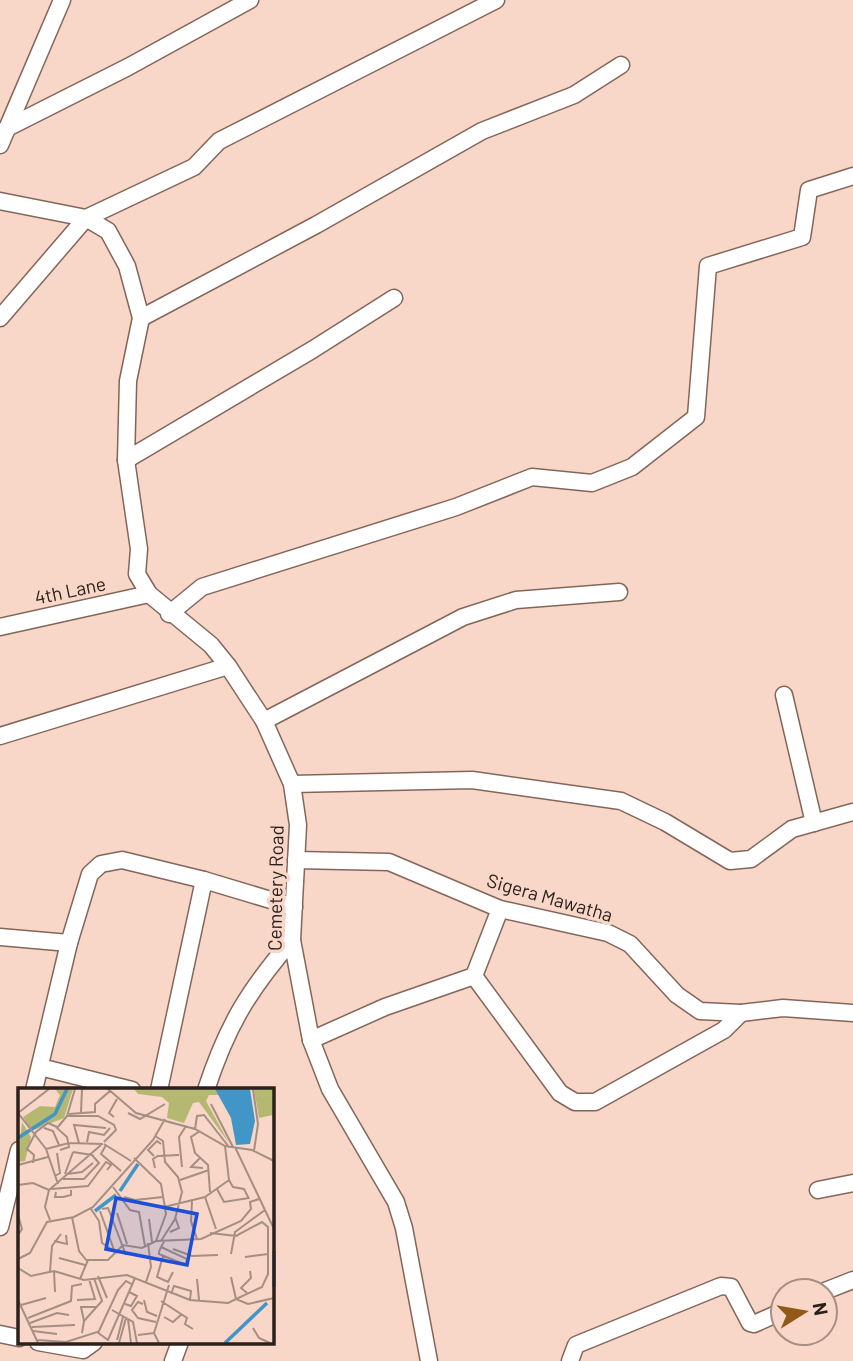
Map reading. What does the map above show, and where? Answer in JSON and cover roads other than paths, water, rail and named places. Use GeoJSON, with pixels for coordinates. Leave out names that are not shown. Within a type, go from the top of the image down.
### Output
{"type":"FeatureCollection","features":[{"type":"Feature","properties":{"kind":"street"},"geometry":{"type":"LineString","coordinates":[[0,145],[62,0]]}},
{"type":"Feature","properties":{"kind":"street"},"geometry":{"type":"LineString","coordinates":[[7,128],[128,67],[250,0]]}},
{"type":"Feature","properties":{"kind":"street"},"geometry":{"type":"LineString","coordinates":[[0,318],[86,218],[194,167],[219,141],[496,0]]}},
{"type":"Feature","properties":{"kind":"street"},"geometry":{"type":"LineString","coordinates":[[141,318],[316,225],[482,131],[574,95],[621,65]]}},
{"type":"Feature","properties":{"kind":"street"},"geometry":{"type":"LineString","coordinates":[[169,614],[202,587],[456,507],[532,477],[592,483],[632,467],[696,417],[708,266],[802,237],[809,190],[853,176]]}},
{"type":"Feature","properties":{"kind":"street","name":"Cemetery Road"},"geometry":{"type":"LineString","coordinates":[[0,201],[86,218],[108,231],[127,266],[141,318],[128,381],[126,460],[139,549],[137,574],[149,594],[169,614],[211,646],[228,666],[264,722],[292,784],[298,825],[292,940],[311,1040],[330,1089],[396,1202],[404,1228],[429,1361]]}},
{"type":"Feature","properties":{"kind":"street"},"geometry":{"type":"LineString","coordinates":[[126,460],[394,298]]}},
{"type":"Feature","properties":{"kind":"street"},"geometry":{"type":"LineString","coordinates":[[264,722],[463,617],[516,600],[619,592]]}},
{"type":"Feature","properties":{"kind":"street","name":"4th Lane"},"geometry":{"type":"LineString","coordinates":[[0,627],[149,594]]}},
{"type":"Feature","properties":{"kind":"street"},"geometry":{"type":"LineString","coordinates":[[0,736],[228,666]]}},
{"type":"Feature","properties":{"kind":"street"},"geometry":{"type":"LineString","coordinates":[[784,695],[814,823]]}},
{"type":"Feature","properties":{"kind":"street"},"geometry":{"type":"LineString","coordinates":[[292,784],[472,780],[621,801],[665,822],[730,861],[751,859],[792,829],[853,812]]}},
{"type":"Feature","properties":{"kind":"street"},"geometry":{"type":"LineString","coordinates":[[35,1088],[69,943],[90,874],[101,864],[122,860],[294,906]]}},
{"type":"Feature","properties":{"kind":"street","name":"Sigera Mawatha"},"geometry":{"type":"LineString","coordinates":[[296,860],[390,862],[500,909],[608,933],[630,944],[677,995],[699,1011],[741,1013],[783,1008],[853,1013]]}},
{"type":"Feature","properties":{"kind":"street"},"geometry":{"type":"LineString","coordinates":[[159,1088],[204,880]]}},
{"type":"Feature","properties":{"kind":"street"},"geometry":{"type":"LineString","coordinates":[[311,1040],[385,1007],[474,976],[500,909]]}},
{"type":"Feature","properties":{"kind":"street"},"geometry":{"type":"LineString","coordinates":[[0,937],[69,943]]}},
{"type":"Feature","properties":{"kind":"street"},"geometry":{"type":"LineString","coordinates":[[207,1088],[222,1043],[256,982],[292,940]]}},
{"type":"Feature","properties":{"kind":"street"},"geometry":{"type":"LineString","coordinates":[[474,976],[560,1093],[575,1102],[595,1102],[724,1030],[741,1013]]}},
{"type":"Feature","properties":{"kind":"street"},"geometry":{"type":"LineString","coordinates":[[40,1067],[124,1088]]}},
{"type":"Feature","properties":{"kind":"street"},"geometry":{"type":"LineString","coordinates":[[0,1227],[18,1154]]}},
{"type":"Feature","properties":{"kind":"street"},"geometry":{"type":"LineString","coordinates":[[818,1190],[853,1183]]}},
{"type":"Feature","properties":{"kind":"street"},"geometry":{"type":"LineString","coordinates":[[570,1361],[576,1345],[721,1286],[730,1287],[750,1323],[754,1324],[769,1317]]}},
{"type":"Feature","properties":{"kind":"street"},"geometry":{"type":"LineString","coordinates":[[0,1334],[18,1338]]}},
{"type":"Feature","properties":{"kind":"street"},"geometry":{"type":"LineString","coordinates":[[49,1344],[83,1350],[91,1344]]}},
{"type":"Feature","properties":{"kind":"street"},"geometry":{"type":"LineString","coordinates":[[173,1361],[179,1344]]}}]}
